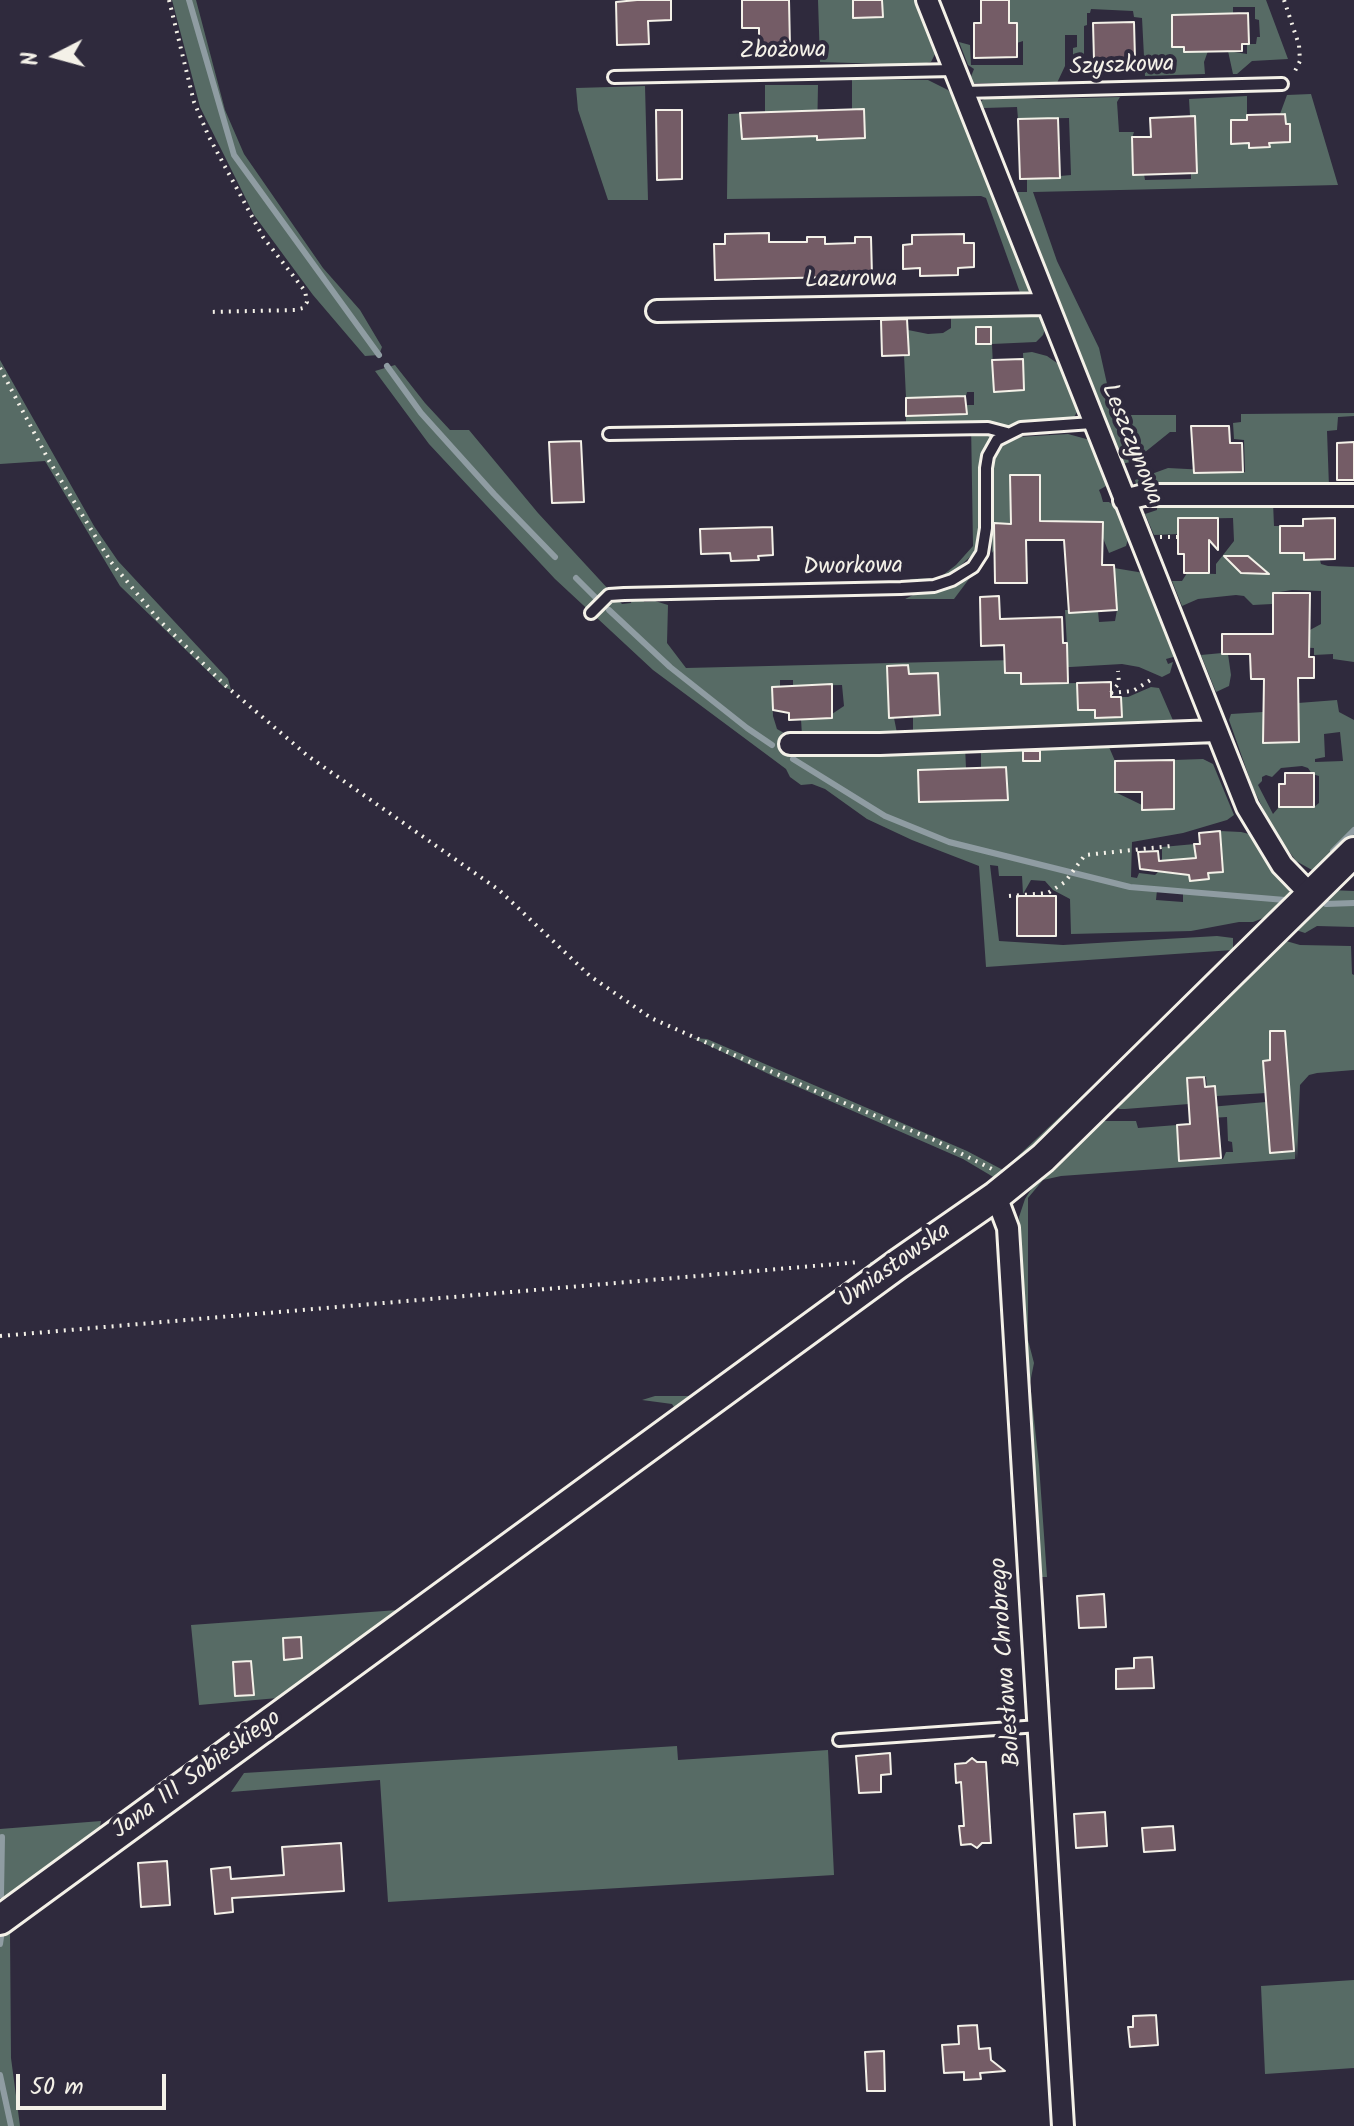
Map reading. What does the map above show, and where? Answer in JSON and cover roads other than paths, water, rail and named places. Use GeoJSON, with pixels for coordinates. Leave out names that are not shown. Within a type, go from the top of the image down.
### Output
{"type":"FeatureCollection","features":[{"type":"Feature","properties":{"kind":"main road","name":"Umiastowska"},"geometry":{"type":"LineString","coordinates":[[396,1632],[898,1264],[1004,1190],[1043,1158],[1354,852]]}},
{"type":"Feature","properties":{"kind":"main road","name":"Jana III Sobieskiego"},"geometry":{"type":"LineString","coordinates":[[0,1920],[396,1632]]}},
{"type":"Feature","properties":{"kind":"street","name":"Leszczynowa"},"geometry":{"type":"LineString","coordinates":[[927,0],[1092,423],[1247,807],[1282,865],[1311,895]]}},
{"type":"Feature","properties":{"kind":"street","name":"Lazurowa"},"geometry":{"type":"LineString","coordinates":[[657,311],[1026,307],[1045,304]]}},
{"type":"Feature","properties":{"kind":"street"},"geometry":{"type":"LineString","coordinates":[[1124,500],[1144,495],[1354,495]]}},
{"type":"Feature","properties":{"kind":"street"},"geometry":{"type":"LineString","coordinates":[[790,744],[880,744],[1216,731]]}},
{"type":"Feature","properties":{"kind":"street","name":"Bolesława Chrobrego"},"geometry":{"type":"LineString","coordinates":[[1004,1190],[1063,2126]]}},
{"type":"Feature","properties":{"kind":"lane","name":"Zbożowa"},"geometry":{"type":"LineString","coordinates":[[614,77],[954,70]]}},
{"type":"Feature","properties":{"kind":"lane","name":"Szyszkowa"},"geometry":{"type":"LineString","coordinates":[[963,92],[1282,84]]}},
{"type":"Feature","properties":{"kind":"lane"},"geometry":{"type":"LineString","coordinates":[[609,434],[988,428],[1007,433],[1021,428],[1092,423]]}},
{"type":"Feature","properties":{"kind":"lane","name":"Dworkowa"},"geometry":{"type":"LineString","coordinates":[[591,613],[609,595],[901,588],[934,586],[952,580],[973,567],[982,553],[986,528],[988,456],[997,440],[1007,433]]}},
{"type":"Feature","properties":{"kind":"lane"},"geometry":{"type":"LineString","coordinates":[[839,1740],[1039,1726]]}},
{"type":"Feature","properties":{"kind":"waterway"},"geometry":{"type":"LineString","coordinates":[[189,0],[234,155],[379,355]]}},
{"type":"Feature","properties":{"kind":"waterway"},"geometry":{"type":"LineString","coordinates":[[387,366],[421,413],[555,557]]}},
{"type":"Feature","properties":{"kind":"waterway"},"geometry":{"type":"LineString","coordinates":[[576,578],[595,597]]}},
{"type":"Feature","properties":{"kind":"waterway"},"geometry":{"type":"LineString","coordinates":[[609,610],[670,667],[772,745]]}},
{"type":"Feature","properties":{"kind":"waterway"},"geometry":{"type":"LineString","coordinates":[[793,759],[885,816],[949,842],[1130,887],[1285,900]]}},
{"type":"Feature","properties":{"kind":"waterway"},"geometry":{"type":"LineString","coordinates":[[1333,851],[1354,830]]}},
{"type":"Feature","properties":{"kind":"waterway"},"geometry":{"type":"LineString","coordinates":[[1326,904],[1354,903]]}},
{"type":"Feature","properties":{"kind":"waterway"},"geometry":{"type":"LineString","coordinates":[[1,1895],[2,1837]]}},
{"type":"Feature","properties":{"kind":"waterway"},"geometry":{"type":"LineString","coordinates":[[0,1944],[1,1937]]}},
{"type":"Feature","properties":{"kind":"waterway"},"geometry":{"type":"LineString","coordinates":[[0,2075],[11,2126]]}}]}
